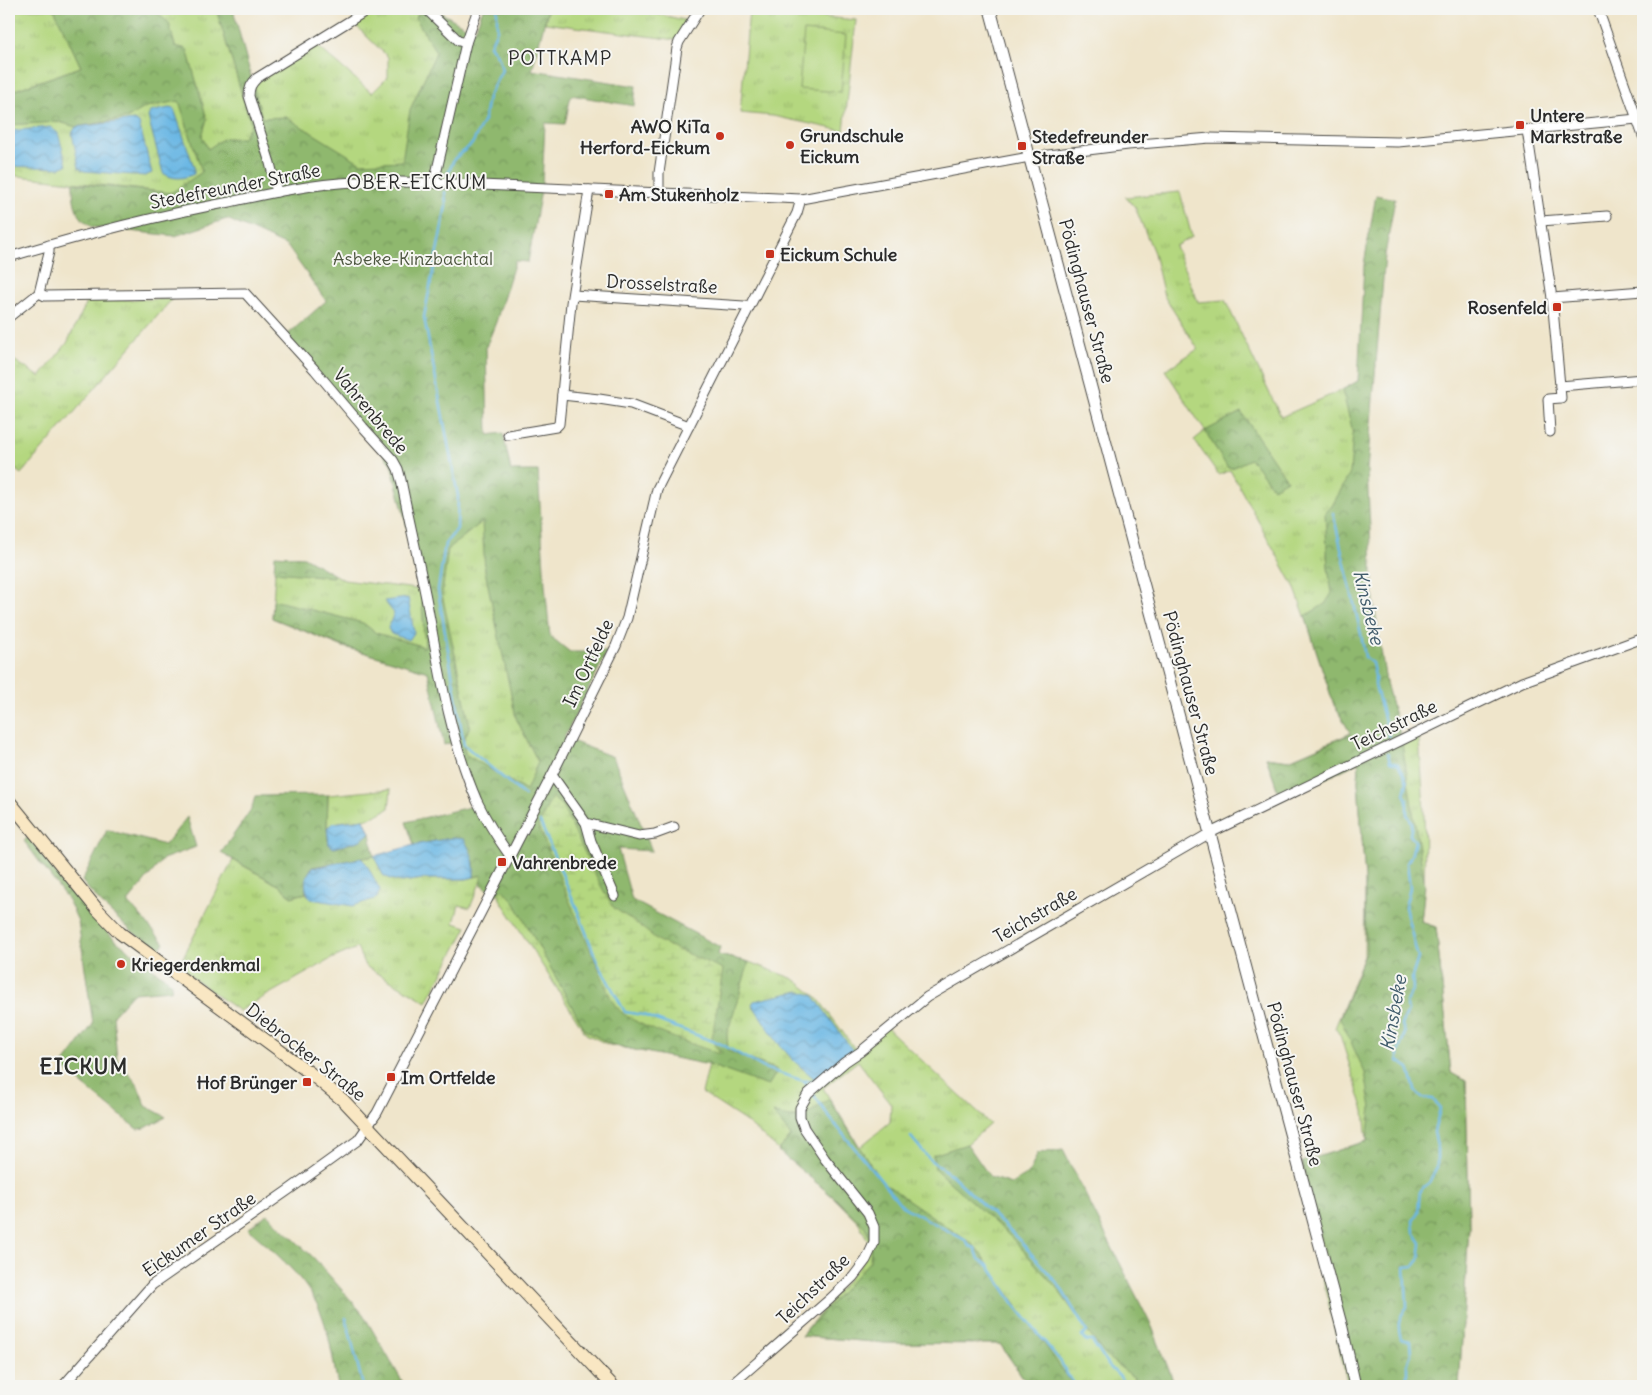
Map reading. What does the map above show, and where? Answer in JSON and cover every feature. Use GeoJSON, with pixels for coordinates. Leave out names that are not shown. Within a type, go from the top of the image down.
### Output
{"type":"FeatureCollection","features":[{"type":"Feature","properties":{"kind":"main road","name":"Diebrocker Straße"},"geometry":{"type":"LineString","coordinates":[[9,801],[96,908],[120,933],[310,1073],[344,1101],[613,1386]]}},
{"type":"Feature","properties":{"kind":"street"},"geometry":{"type":"LineString","coordinates":[[277,192],[270,163],[250,104],[249,90],[252,83],[257,78],[369,9]]}},
{"type":"Feature","properties":{"kind":"street"},"geometry":{"type":"LineString","coordinates":[[426,9],[459,41],[466,43]]}},
{"type":"Feature","properties":{"kind":"street"},"geometry":{"type":"LineString","coordinates":[[434,183],[466,43],[478,9]]}},
{"type":"Feature","properties":{"kind":"street"},"geometry":{"type":"LineString","coordinates":[[659,193],[659,173],[677,48],[700,9]]}},
{"type":"Feature","properties":{"kind":"street","name":"Pödinghauser Straße"},"geometry":{"type":"LineString","coordinates":[[990,9],[1342,1328],[1354,1386]]}},
{"type":"Feature","properties":{"kind":"street"},"geometry":{"type":"LineString","coordinates":[[1598,9],[1643,136]]}},
{"type":"Feature","properties":{"kind":"street","name":"Stedefreunder Straße"},"geometry":{"type":"LineString","coordinates":[[9,257],[91,232],[159,216],[277,192],[355,182],[434,183],[801,199],[985,164],[1128,145],[1210,138],[1398,142],[1637,119]]}},
{"type":"Feature","properties":{"kind":"street"},"geometry":{"type":"LineString","coordinates":[[1528,130],[1552,298],[1561,398],[1548,399],[1550,432]]}},
{"type":"Feature","properties":{"kind":"street"},"geometry":{"type":"LineString","coordinates":[[508,435],[556,427],[559,424],[573,295],[589,190]]}},
{"type":"Feature","properties":{"kind":"street","name":"Im Ortfelde"},"geometry":{"type":"LineString","coordinates":[[368,1126],[377,1113],[552,775],[622,633],[633,596],[655,496],[797,213],[801,199]]}},
{"type":"Feature","properties":{"kind":"street"},"geometry":{"type":"LineString","coordinates":[[1541,221],[1607,216]]}},
{"type":"Feature","properties":{"kind":"street"},"geometry":{"type":"LineString","coordinates":[[9,317],[39,293],[49,245]]}},
{"type":"Feature","properties":{"kind":"street"},"geometry":{"type":"LineString","coordinates":[[1552,298],[1643,291]]}},
{"type":"Feature","properties":{"kind":"street","name":"Vahrenbrede"},"geometry":{"type":"LineString","coordinates":[[39,293],[45,296],[246,293],[316,370],[393,460],[398,468],[401,480],[438,664],[462,758],[477,801],[498,839],[510,856]]}},
{"type":"Feature","properties":{"kind":"street","name":"Drosselstraße"},"geometry":{"type":"LineString","coordinates":[[573,295],[749,307]]}},
{"type":"Feature","properties":{"kind":"street"},"geometry":{"type":"LineString","coordinates":[[1560,386],[1643,379]]}},
{"type":"Feature","properties":{"kind":"street"},"geometry":{"type":"LineString","coordinates":[[562,395],[630,404],[689,426]]}},
{"type":"Feature","properties":{"kind":"street","name":"Teichstraße"},"geometry":{"type":"LineString","coordinates":[[730,1386],[830,1299],[866,1260],[874,1243],[874,1227],[868,1213],[825,1158],[804,1128],[800,1117],[800,1108],[806,1096],[845,1062],[927,997],[1210,833],[1522,682],[1643,638]]}},
{"type":"Feature","properties":{"kind":"street"},"geometry":{"type":"LineString","coordinates":[[552,775],[586,822],[591,841],[615,896]]}},
{"type":"Feature","properties":{"kind":"street"},"geometry":{"type":"LineString","coordinates":[[586,822],[639,836],[655,834],[674,827]]}},
{"type":"Feature","properties":{"kind":"street","name":"Eickumer Straße"},"geometry":{"type":"LineString","coordinates":[[63,1386],[152,1285],[290,1190],[358,1140],[368,1126]]}},
{"type":"Feature","properties":{"kind":"green space","name":"Asbeke-Kinzbachtal"},"geometry":{"type":"Polygon","coordinates":[[[9,9],[232,9],[253,83],[316,45],[372,93],[388,77],[388,57],[352,22],[374,9],[418,9],[421,12],[415,17],[437,52],[410,110],[514,260],[485,347],[487,436],[510,472],[544,583],[551,653],[563,739],[616,848],[631,900],[718,955],[749,962],[794,979],[817,997],[855,1049],[884,1025],[990,1124],[967,1144],[960,1147],[989,1178],[1152,1327],[1175,1386],[1029,1386],[1000,1344],[886,1343],[801,1336],[864,1260],[868,1241],[859,1223],[833,1197],[745,1121],[702,1093],[709,1064],[609,1045],[586,1034],[500,899],[467,755],[465,754],[463,741],[467,733],[429,669],[343,647],[272,618],[275,572],[333,574],[344,580],[425,590],[394,463],[370,443],[375,405],[328,303],[287,244],[171,193],[9,175],[9,95],[100,72],[67,36],[81,67],[9,92],[9,9]],[[858,1061],[823,1088],[860,1147],[890,1122],[891,1104],[858,1061]]]}},
{"type":"Feature","properties":{"kind":"green space"},"geometry":{"type":"Polygon","coordinates":[[[54,9],[163,9],[157,13],[169,23],[175,46],[187,49],[207,119],[202,136],[208,149],[224,138],[243,138],[251,124],[216,9],[233,9],[262,118],[286,117],[361,163],[402,161],[410,110],[436,52],[415,17],[424,9],[444,14],[462,25],[475,30],[483,9],[548,9],[532,70],[636,86],[634,106],[571,95],[565,124],[545,123],[542,185],[528,262],[515,261],[486,347],[488,435],[503,433],[511,471],[538,471],[550,636],[570,652],[607,652],[564,738],[613,757],[652,851],[618,849],[632,900],[720,947],[718,955],[749,962],[727,1034],[728,1051],[778,1070],[768,1086],[709,1065],[610,1044],[585,1030],[513,900],[502,889],[495,896],[481,884],[482,875],[474,877],[474,861],[451,838],[414,845],[406,822],[474,806],[455,742],[444,745],[428,672],[343,646],[272,618],[273,600],[363,623],[376,633],[425,647],[421,590],[391,464],[286,336],[326,301],[287,246],[227,219],[175,236],[92,227],[86,223],[76,208],[73,183],[171,193],[202,172],[179,101],[146,107],[128,118],[76,127],[59,122],[9,125],[9,92],[81,67],[54,9]],[[482,522],[448,549],[442,594],[470,726],[463,741],[465,754],[526,791],[538,762],[516,718],[485,571],[482,522]]]}},
{"type":"Feature","properties":{"kind":"green space"},"geometry":{"type":"Polygon","coordinates":[[[548,9],[634,9],[689,21],[677,40],[545,23],[548,9]]]}},
{"type":"Feature","properties":{"kind":"green space"},"geometry":{"type":"Polygon","coordinates":[[[749,10],[856,20],[844,131],[773,116],[740,113],[749,10]]]}},
{"type":"Feature","properties":{"kind":"green space"},"geometry":{"type":"Polygon","coordinates":[[[804,31],[846,35],[841,92],[799,89],[804,31]]]}},
{"type":"Feature","properties":{"kind":"green space"},"geometry":{"type":"Polygon","coordinates":[[[1180,192],[1192,237],[1175,246],[1198,302],[1225,300],[1281,417],[1342,390],[1358,381],[1376,365],[1356,514],[1386,683],[1401,738],[1418,730],[1424,826],[1421,922],[1436,927],[1451,1073],[1466,1081],[1469,1226],[1459,1386],[1348,1386],[1302,1191],[1302,1162],[1367,1141],[1364,1111],[1340,1035],[1335,1028],[1364,956],[1365,879],[1358,782],[1359,762],[1281,800],[1266,757],[1289,760],[1351,733],[1334,705],[1294,586],[1230,470],[1219,475],[1194,440],[1205,431],[1165,370],[1198,349],[1164,296],[1154,253],[1135,207],[1125,197],[1180,192]]]}},
{"type":"Feature","properties":{"kind":"green space"},"geometry":{"type":"Polygon","coordinates":[[[1376,195],[1395,199],[1385,255],[1367,471],[1374,603],[1386,683],[1401,738],[1425,885],[1421,922],[1436,927],[1451,1073],[1466,1081],[1469,1226],[1459,1386],[1359,1386],[1302,1162],[1367,1141],[1371,1108],[1365,1073],[1340,1018],[1366,952],[1365,879],[1358,782],[1359,762],[1281,800],[1266,757],[1289,760],[1351,734],[1334,705],[1305,616],[1325,604],[1332,593],[1328,568],[1325,512],[1332,506],[1350,473],[1353,432],[1342,390],[1358,381],[1364,264],[1376,195]]]}},
{"type":"Feature","properties":{"kind":"green space"},"geometry":{"type":"Polygon","coordinates":[[[172,299],[21,474],[9,465],[9,357],[40,377],[67,343],[88,300],[172,299]]]}},
{"type":"Feature","properties":{"kind":"green space"},"geometry":{"type":"Polygon","coordinates":[[[1241,412],[1287,480],[1273,488],[1250,459],[1232,468],[1227,467],[1205,431],[1241,412]]]}},
{"type":"Feature","properties":{"kind":"green space"},"geometry":{"type":"Polygon","coordinates":[[[275,555],[304,557],[333,574],[333,577],[274,572],[275,555]]]}},
{"type":"Feature","properties":{"kind":"green space"},"geometry":{"type":"Polygon","coordinates":[[[391,789],[389,808],[386,810],[370,818],[339,822],[327,828],[328,795],[391,789]]]}},
{"type":"Feature","properties":{"kind":"green space"},"geometry":{"type":"Polygon","coordinates":[[[328,795],[327,828],[329,845],[335,848],[361,840],[370,833],[374,856],[312,867],[306,880],[306,893],[291,897],[282,887],[221,853],[252,808],[255,796],[328,795]]]}},
{"type":"Feature","properties":{"kind":"green space"},"geometry":{"type":"Polygon","coordinates":[[[552,797],[562,806],[602,888],[614,908],[660,942],[723,969],[712,1038],[720,1054],[639,1023],[627,1016],[616,1006],[583,934],[538,826],[552,797]]]}},
{"type":"Feature","properties":{"kind":"green space"},"geometry":{"type":"Polygon","coordinates":[[[187,817],[196,847],[163,859],[128,902],[164,943],[157,952],[108,910],[82,881],[107,830],[165,845],[187,817]]]}},
{"type":"Feature","properties":{"kind":"green space"},"geometry":{"type":"Polygon","coordinates":[[[28,837],[67,887],[115,940],[172,983],[171,990],[133,993],[113,1015],[117,1059],[137,1084],[146,1106],[166,1117],[145,1128],[137,1129],[61,1067],[93,1024],[78,921],[68,900],[24,841],[28,837]]]}},
{"type":"Feature","properties":{"kind":"green space"},"geometry":{"type":"Polygon","coordinates":[[[374,856],[383,875],[402,882],[423,879],[466,879],[483,875],[470,908],[459,905],[454,923],[467,927],[427,1002],[365,966],[357,948],[331,959],[239,1011],[178,967],[233,860],[282,887],[291,897],[306,893],[311,899],[366,863],[361,858],[374,856]]]}},
{"type":"Feature","properties":{"kind":"green space"},"geometry":{"type":"Polygon","coordinates":[[[829,1099],[881,1181],[975,1246],[1074,1386],[1029,1386],[1000,1344],[886,1343],[801,1336],[870,1261],[871,1242],[865,1227],[835,1198],[778,1151],[791,1136],[773,1113],[797,1117],[809,1113],[829,1099]]]}},
{"type":"Feature","properties":{"kind":"green space"},"geometry":{"type":"Polygon","coordinates":[[[967,1144],[990,1177],[1011,1184],[1029,1173],[1038,1153],[1063,1150],[1152,1327],[1175,1386],[1142,1386],[1103,1353],[1056,1287],[1012,1238],[935,1169],[933,1155],[967,1144]]]}},
{"type":"Feature","properties":{"kind":"green space"},"geometry":{"type":"Polygon","coordinates":[[[267,1214],[314,1258],[363,1314],[405,1386],[338,1386],[328,1333],[311,1293],[277,1254],[248,1229],[267,1214]]]}},
{"type":"Feature","properties":{"kind":"water"},"geometry":{"type":"Polygon","coordinates":[[[169,108],[174,109],[194,167],[194,174],[186,177],[174,178],[163,173],[148,117],[150,112],[169,108]]]}},
{"type":"Feature","properties":{"kind":"water"},"geometry":{"type":"Polygon","coordinates":[[[134,120],[139,123],[152,173],[145,176],[84,171],[79,168],[72,133],[76,127],[134,120]]]}},
{"type":"Feature","properties":{"kind":"water"},"geometry":{"type":"Polygon","coordinates":[[[50,127],[58,133],[67,165],[60,168],[9,166],[9,131],[50,127]]]}},
{"type":"Feature","properties":{"kind":"water"},"geometry":{"type":"Polygon","coordinates":[[[408,598],[414,633],[409,640],[391,634],[388,628],[394,613],[384,601],[408,598]]]}},
{"type":"Feature","properties":{"kind":"water"},"geometry":{"type":"Polygon","coordinates":[[[364,819],[370,833],[361,840],[334,848],[329,845],[327,828],[333,823],[364,819]]]}},
{"type":"Feature","properties":{"kind":"water"},"geometry":{"type":"Polygon","coordinates":[[[451,838],[464,839],[472,857],[474,877],[466,879],[423,879],[402,882],[383,875],[374,856],[414,845],[451,838]]]}},
{"type":"Feature","properties":{"kind":"water"},"geometry":{"type":"Polygon","coordinates":[[[361,858],[366,863],[380,890],[377,898],[353,906],[311,899],[306,884],[307,876],[312,868],[361,858]]]}},
{"type":"Feature","properties":{"kind":"water"},"geometry":{"type":"Polygon","coordinates":[[[799,991],[813,995],[853,1051],[816,1080],[794,1061],[778,1043],[752,1004],[754,1001],[799,991]]]}},
{"type":"Feature","properties":{"kind":"waterway"},"geometry":{"type":"LineString","coordinates":[[448,174],[454,159],[472,144],[484,120],[488,97],[502,70],[499,58],[490,45],[497,30],[497,9]]}},
{"type":"Feature","properties":{"kind":"waterway"},"geometry":{"type":"LineString","coordinates":[[445,192],[446,206],[424,317],[458,496],[457,529],[445,544],[438,590],[464,745],[525,796]]}},
{"type":"Feature","properties":{"kind":"waterway","name":"Kinsbeke"},"geometry":{"type":"LineString","coordinates":[[1333,513],[1365,657],[1372,663],[1375,685],[1389,736]]}},
{"type":"Feature","properties":{"kind":"waterway","name":"Kinsbeke"},"geometry":{"type":"LineString","coordinates":[[1388,753],[1390,762],[1398,764],[1407,782],[1404,794],[1407,800],[1407,814],[1412,822],[1410,835],[1415,841],[1407,863],[1410,888],[1405,907],[1418,958],[1412,977],[1413,988],[1406,1002],[1408,1011],[1402,1025],[1405,1033],[1398,1053],[1398,1061],[1409,1068],[1415,1090],[1422,1098],[1433,1099],[1440,1109],[1434,1132],[1437,1146],[1437,1167],[1429,1183],[1420,1190],[1418,1213],[1413,1221],[1414,1232],[1421,1243],[1419,1260],[1414,1266],[1405,1267],[1407,1307],[1400,1319],[1399,1330],[1401,1339],[1410,1341],[1411,1354],[1407,1364],[1407,1377],[1404,1386]]}},
{"type":"Feature","properties":{"kind":"waterway"},"geometry":{"type":"LineString","coordinates":[[540,822],[597,961],[625,1012],[643,1015],[723,1045],[764,1068],[804,1081],[830,1118],[902,1206],[965,1240],[969,1246],[975,1248],[979,1259],[989,1266],[1014,1304],[1061,1362],[1076,1386]]}},
{"type":"Feature","properties":{"kind":"waterway"},"geometry":{"type":"LineString","coordinates":[[804,1081],[816,1080]]}},
{"type":"Feature","properties":{"kind":"waterway"},"geometry":{"type":"LineString","coordinates":[[911,1137],[930,1160],[953,1176],[1020,1241],[1059,1285],[1087,1332],[1082,1336],[1086,1341],[1092,1341],[1108,1365],[1127,1386]]}},
{"type":"Feature","properties":{"kind":"waterway"},"geometry":{"type":"LineString","coordinates":[[346,1318],[363,1386]]}},
{"type":"Feature","properties":{"kind":"place","name":"Untere Markstraße"},"geometry":{"type":"Point","coordinates":[1520,125]}},
{"type":"Feature","properties":{"kind":"place","name":"AWO KiTa Herford-Eickum"},"geometry":{"type":"Point","coordinates":[720,136]}},
{"type":"Feature","properties":{"kind":"place","name":"Grundschule Eickum"},"geometry":{"type":"Point","coordinates":[790,145]}},
{"type":"Feature","properties":{"kind":"place","name":"Stedefreunder Straße"},"geometry":{"type":"Point","coordinates":[1022,146]}},
{"type":"Feature","properties":{"kind":"place","name":"Am Stukenholz"},"geometry":{"type":"Point","coordinates":[609,194]}},
{"type":"Feature","properties":{"kind":"place","name":"Eickum Schule"},"geometry":{"type":"Point","coordinates":[770,254]}},
{"type":"Feature","properties":{"kind":"place","name":"Rosenfeld"},"geometry":{"type":"Point","coordinates":[1557,307]}},
{"type":"Feature","properties":{"kind":"place","name":"Vahrenbrede"},"geometry":{"type":"Point","coordinates":[502,862]}},
{"type":"Feature","properties":{"kind":"place","name":"Kriegerdenkmal"},"geometry":{"type":"Point","coordinates":[121,964]}},
{"type":"Feature","properties":{"kind":"place","name":"Im Ortfelde"},"geometry":{"type":"Point","coordinates":[391,1077]}},
{"type":"Feature","properties":{"kind":"place","name":"Hof Brünger"},"geometry":{"type":"Point","coordinates":[307,1082]}},
{"type":"Feature","properties":{"kind":"district","name":"POTTKAMP"},"geometry":{"type":"Point","coordinates":[560,58]}},
{"type":"Feature","properties":{"kind":"district","name":"OBER-EICKUM"},"geometry":{"type":"Point","coordinates":[417,182]}},
{"type":"Feature","properties":{"kind":"district","name":"EICKUM"},"geometry":{"type":"Point","coordinates":[84,1066]}}]}
